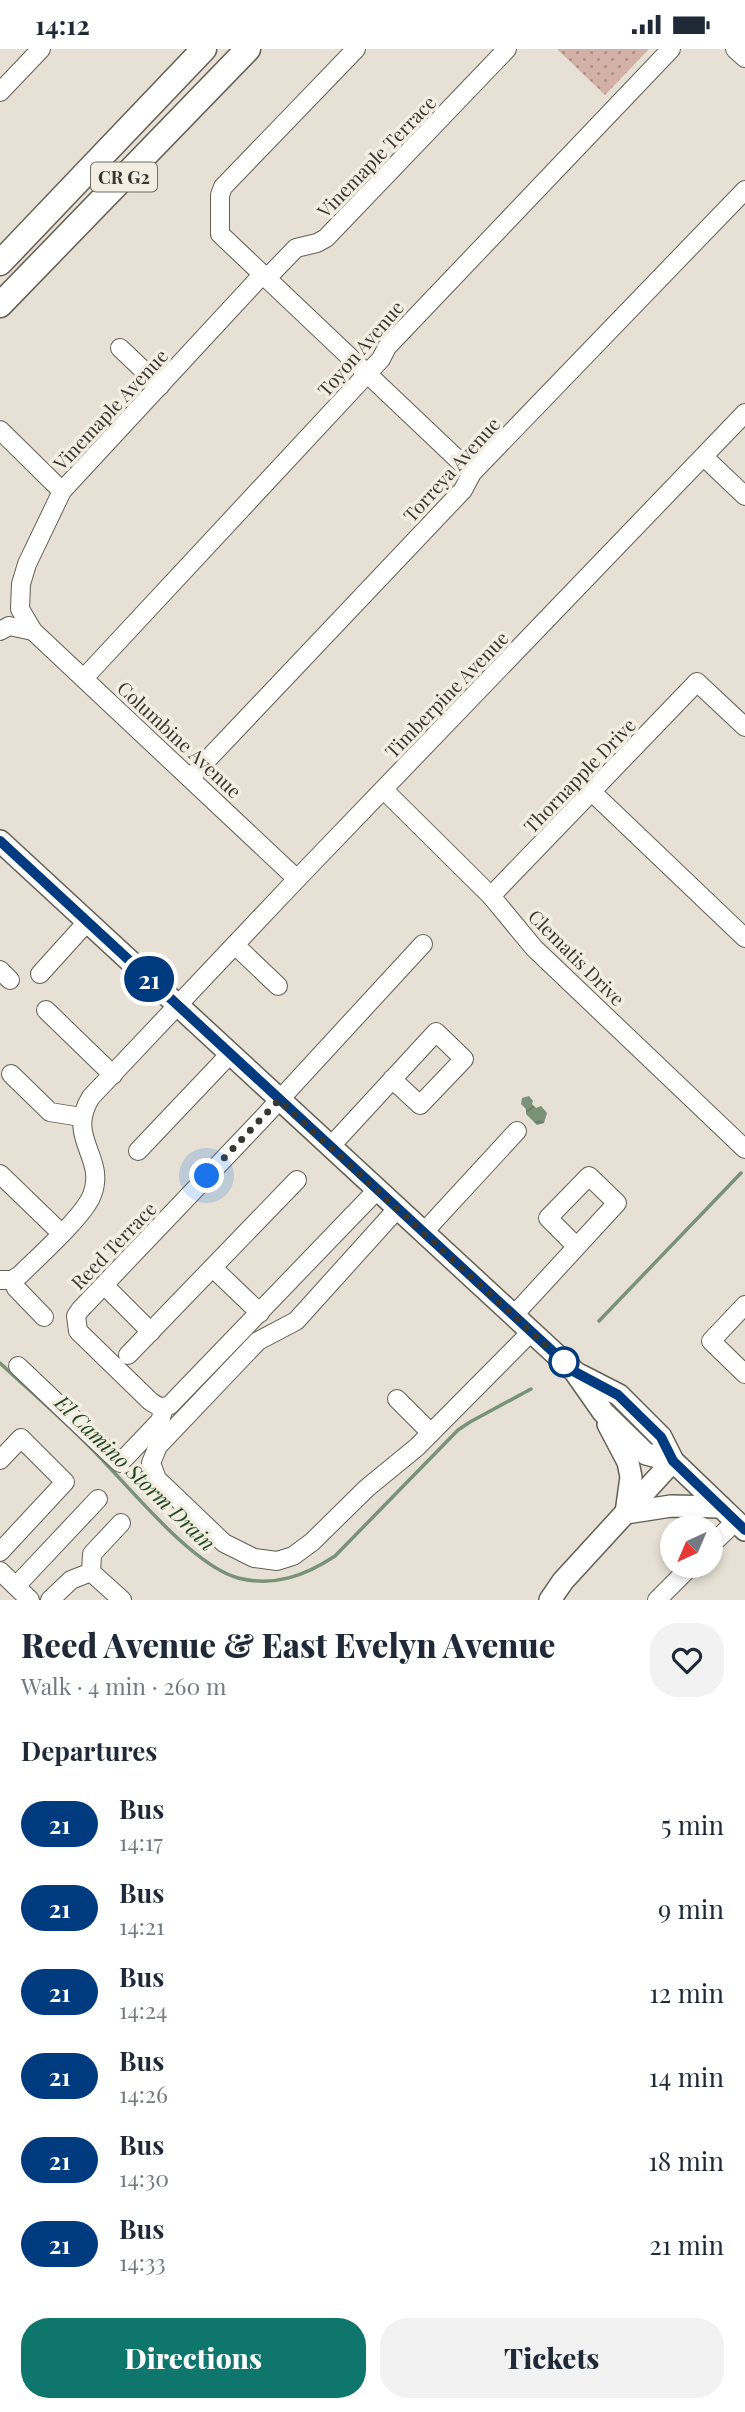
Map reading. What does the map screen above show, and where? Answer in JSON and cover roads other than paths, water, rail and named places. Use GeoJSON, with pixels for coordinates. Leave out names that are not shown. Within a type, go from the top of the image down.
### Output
{"type":"FeatureCollection","features":[{"type":"Feature","properties":{"kind":"highway","name":"CR G2"},"geometry":{"type":"LineString","coordinates":[[0,263],[204,49]]}},
{"type":"Feature","properties":{"kind":"highway","name":"CR G2"},"geometry":{"type":"LineString","coordinates":[[0,305],[248,49]]}},
{"type":"Feature","properties":{"kind":"main road"},"geometry":{"type":"LineString","coordinates":[[0,841],[575,1372],[603,1412],[628,1462],[631,1477],[626,1513]]}},
{"type":"Feature","properties":{"kind":"main road"},"geometry":{"type":"LineString","coordinates":[[575,1372],[618,1395],[661,1437],[673,1461],[734,1519]]}},
{"type":"Feature","properties":{"kind":"main road"},"geometry":{"type":"LineString","coordinates":[[603,1412],[646,1454],[673,1461]]}},
{"type":"Feature","properties":{"kind":"main road"},"geometry":{"type":"LineString","coordinates":[[550,1600],[563,1581],[673,1461]]}},
{"type":"Feature","properties":{"kind":"main road"},"geometry":{"type":"LineString","coordinates":[[626,1513],[671,1506],[734,1519]]}},
{"type":"Feature","properties":{"kind":"street"},"geometry":{"type":"LineString","coordinates":[[0,92],[41,49]]}},
{"type":"Feature","properties":{"kind":"street"},"geometry":{"type":"LineString","coordinates":[[356,49],[223,187],[220,195],[220,234],[472,473]]}},
{"type":"Feature","properties":{"kind":"street","name":"Vinemaple Terrace"},"geometry":{"type":"LineString","coordinates":[[265,276],[296,248],[326,238],[507,49]]}},
{"type":"Feature","properties":{"kind":"street","name":"Toyon Avenue"},"geometry":{"type":"LineString","coordinates":[[84,678],[381,359],[387,347],[671,49]]}},
{"type":"Feature","properties":{"kind":"street"},"geometry":{"type":"LineString","coordinates":[[735,49],[745,58]]}},
{"type":"Feature","properties":{"kind":"street","name":"Torreya Avenue"},"geometry":{"type":"LineString","coordinates":[[190,778],[463,490],[472,473],[745,190]]}},
{"type":"Feature","properties":{"kind":"street","name":"Vinemaple Avenue"},"geometry":{"type":"LineString","coordinates":[[33,631],[20,609],[21,584],[27,564],[62,491],[265,276]]}},
{"type":"Feature","properties":{"kind":"street"},"geometry":{"type":"LineString","coordinates":[[120,348],[160,386]]}},
{"type":"Feature","properties":{"kind":"street","name":"Timberpine Avenue"},"geometry":{"type":"LineString","coordinates":[[81,1117],[91,1097],[745,413]]}},
{"type":"Feature","properties":{"kind":"street"},"geometry":{"type":"LineString","coordinates":[[0,430],[62,491]]}},
{"type":"Feature","properties":{"kind":"street"},"geometry":{"type":"LineString","coordinates":[[704,457],[745,496]]}},
{"type":"Feature","properties":{"kind":"street"},"geometry":{"type":"LineString","coordinates":[[0,631],[9,626],[33,631]]}},
{"type":"Feature","properties":{"kind":"street","name":"Columbine Avenue"},"geometry":{"type":"LineString","coordinates":[[33,631],[297,879]]}},
{"type":"Feature","properties":{"kind":"street","name":"Thornapple Drive"},"geometry":{"type":"LineString","coordinates":[[491,896],[697,682],[745,727]]}},
{"type":"Feature","properties":{"kind":"street","name":"Clematis Drive"},"geometry":{"type":"LineString","coordinates":[[384,790],[491,896],[534,948],[745,1149]]}},
{"type":"Feature","properties":{"kind":"street"},"geometry":{"type":"LineString","coordinates":[[592,793],[745,938]]}},
{"type":"Feature","properties":{"kind":"street"},"geometry":{"type":"LineString","coordinates":[[40,974],[87,922]]}},
{"type":"Feature","properties":{"kind":"street","name":"Reed Terrace"},"geometry":{"type":"LineString","coordinates":[[164,1408],[150,1401],[78,1331],[76,1316],[423,944]]}},
{"type":"Feature","properties":{"kind":"street"},"geometry":{"type":"LineString","coordinates":[[235,945],[278,986]]}},
{"type":"Feature","properties":{"kind":"street"},"geometry":{"type":"LineString","coordinates":[[46,1010],[113,1075]]}},
{"type":"Feature","properties":{"kind":"street"},"geometry":{"type":"LineString","coordinates":[[138,1151],[230,1054]]}},
{"type":"Feature","properties":{"kind":"street"},"geometry":{"type":"LineString","coordinates":[[6,1280],[20,1275],[83,1210],[92,1195],[95,1179],[94,1163],[83,1137],[81,1117],[50,1112],[11,1074]]}},
{"type":"Feature","properties":{"kind":"street"},"geometry":{"type":"LineString","coordinates":[[330,1147],[392,1079]]}},
{"type":"Feature","properties":{"kind":"street"},"geometry":{"type":"LineString","coordinates":[[423,1233],[517,1131]]}},
{"type":"Feature","properties":{"kind":"street"},"geometry":{"type":"LineString","coordinates":[[0,1174],[61,1233]]}},
{"type":"Feature","properties":{"kind":"street"},"geometry":{"type":"LineString","coordinates":[[128,1355],[297,1179]]}},
{"type":"Feature","properties":{"kind":"street"},"geometry":{"type":"LineString","coordinates":[[18,1366],[120,1463],[160,1421],[164,1408],[175,1401],[377,1190]]}},
{"type":"Feature","properties":{"kind":"street"},"geometry":{"type":"LineString","coordinates":[[397,1209],[296,1321],[258,1341],[158,1446],[152,1463],[157,1479],[224,1543],[254,1558],[277,1561],[293,1556],[312,1542],[367,1488],[431,1433],[531,1332]]}},
{"type":"Feature","properties":{"kind":"street"},"geometry":{"type":"LineString","coordinates":[[513,1315],[576,1246]]}},
{"type":"Feature","properties":{"kind":"street"},"geometry":{"type":"LineString","coordinates":[[213,1268],[260,1313]]}},
{"type":"Feature","properties":{"kind":"street"},"geometry":{"type":"LineString","coordinates":[[6,1280],[44,1317]]}},
{"type":"Feature","properties":{"kind":"street"},"geometry":{"type":"LineString","coordinates":[[104,1285],[151,1332]]}},
{"type":"Feature","properties":{"kind":"street"},"geometry":{"type":"LineString","coordinates":[[745,1305],[711,1341],[745,1374]]}},
{"type":"Feature","properties":{"kind":"street"},"geometry":{"type":"LineString","coordinates":[[397,1399],[431,1433]]}},
{"type":"Feature","properties":{"kind":"street"},"geometry":{"type":"LineString","coordinates":[[0,1460],[21,1438],[65,1482],[0,1552]]}},
{"type":"Feature","properties":{"kind":"street"},"geometry":{"type":"LineString","coordinates":[[16,1586],[98,1499]]}},
{"type":"Feature","properties":{"kind":"street"},"geometry":{"type":"LineString","coordinates":[[91,1572],[92,1554],[121,1523]]}},
{"type":"Feature","properties":{"kind":"street"},"geometry":{"type":"LineString","coordinates":[[0,1571],[30,1600]]}},
{"type":"Feature","properties":{"kind":"street"},"geometry":{"type":"LineString","coordinates":[[50,1600],[71,1580],[91,1572]]}},
{"type":"Feature","properties":{"kind":"street"},"geometry":{"type":"LineString","coordinates":[[91,1572],[122,1600]]}},
{"type":"Feature","properties":{"kind":"street"},"geometry":{"type":"LineString","coordinates":[[657,1600],[678,1579]]}},
{"type":"Feature","properties":{"kind":"water"},"geometry":{"type":"Polygon","coordinates":[[[529,1096],[536,1108],[541,1106],[547,1113],[544,1123],[537,1125],[526,1114],[526,1109],[521,1104],[522,1098],[529,1096]]]}},
{"type":"Feature","properties":{"kind":"waterway","name":"El Camino Storm Drain"},"geometry":{"type":"LineString","coordinates":[[599,1321],[741,1173]]}},
{"type":"Feature","properties":{"kind":"waterway","name":"El Camino Storm Drain"},"geometry":{"type":"LineString","coordinates":[[0,1363],[76,1434],[158,1520],[199,1557],[238,1578],[264,1581],[301,1574],[335,1556],[458,1430],[531,1389]]}}]}
